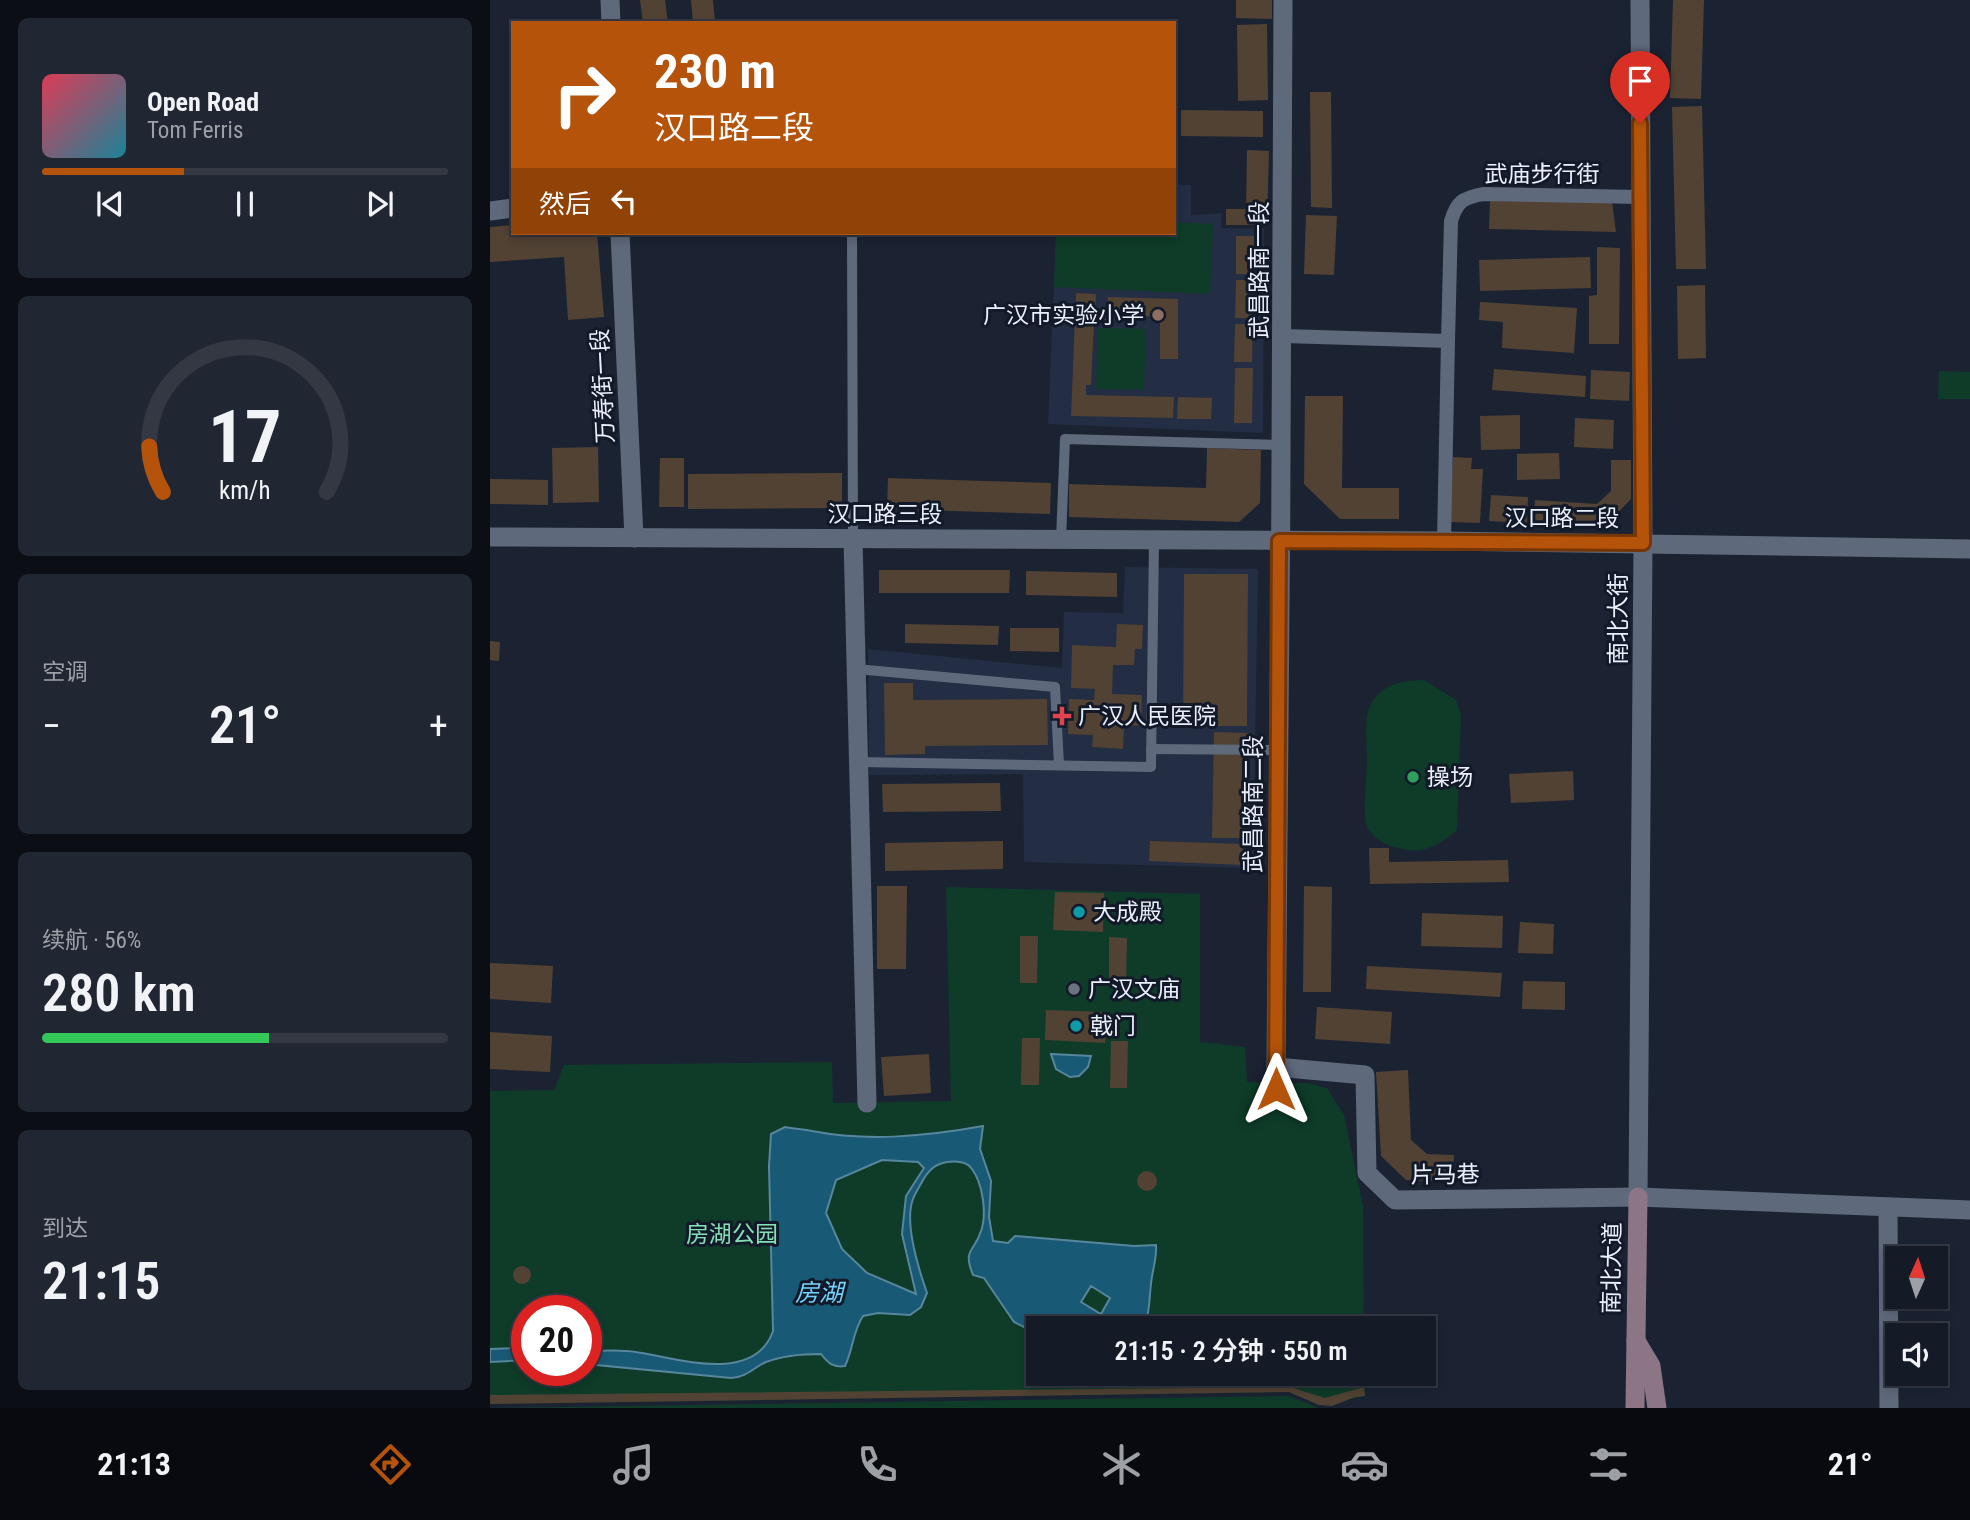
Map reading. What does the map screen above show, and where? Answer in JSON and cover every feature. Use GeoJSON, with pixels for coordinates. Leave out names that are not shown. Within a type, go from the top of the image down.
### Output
{"type":"FeatureCollection","features":[{"type":"Feature","properties":{"kind":"main road","name":"南北大道"},"geometry":{"type":"LineString","coordinates":[[1635,1408],[1638,1197]]}},
{"type":"Feature","properties":{"kind":"main road","name":"南北大道"},"geometry":{"type":"LineString","coordinates":[[1635,1340],[1651,1366],[1657,1408]]}},
{"type":"Feature","properties":{"kind":"street"},"geometry":{"type":"LineString","coordinates":[[610,0],[611,21]]}},
{"type":"Feature","properties":{"kind":"street","name":"武昌路南一段"},"geometry":{"type":"LineString","coordinates":[[1279,541],[1284,336],[1283,0]]}},
{"type":"Feature","properties":{"kind":"street","name":"南北大街"},"geometry":{"type":"LineString","coordinates":[[1638,1197],[1643,543],[1640,0]]}},
{"type":"Feature","properties":{"kind":"street","name":"武庙步行街"},"geometry":{"type":"LineString","coordinates":[[1444,541],[1451,221],[1455,208],[1466,198],[1483,194],[1640,197]]}},
{"type":"Feature","properties":{"kind":"street"},"geometry":{"type":"LineString","coordinates":[[490,211],[511,208]]}},
{"type":"Feature","properties":{"kind":"street","name":"万寿街一段"},"geometry":{"type":"LineString","coordinates":[[620,235],[634,538]]}},
{"type":"Feature","properties":{"kind":"street"},"geometry":{"type":"LineString","coordinates":[[1284,336],[1448,341]]}},
{"type":"Feature","properties":{"kind":"street","name":"汉口路三段"},"geometry":{"type":"LineString","coordinates":[[490,537],[1279,541]]}},
{"type":"Feature","properties":{"kind":"street"},"geometry":{"type":"LineString","coordinates":[[853,539],[866,1103]]}},
{"type":"Feature","properties":{"kind":"street","name":"汉口路二段"},"geometry":{"type":"LineString","coordinates":[[1279,541],[1643,543],[1970,549]]}},
{"type":"Feature","properties":{"kind":"street","name":"武昌路南二段"},"geometry":{"type":"LineString","coordinates":[[1276,1067],[1279,541]]}},
{"type":"Feature","properties":{"kind":"street","name":"片马巷"},"geometry":{"type":"LineString","coordinates":[[1276,1067],[1365,1075],[1367,1174],[1395,1200],[1638,1197]]}},
{"type":"Feature","properties":{"kind":"street"},"geometry":{"type":"LineString","coordinates":[[1638,1197],[1970,1210]]}},
{"type":"Feature","properties":{"kind":"street"},"geometry":{"type":"LineString","coordinates":[[1888,1207],[1889,1408]]}},
{"type":"Feature","properties":{"kind":"lane"},"geometry":{"type":"LineString","coordinates":[[852,235],[853,539]]}},
{"type":"Feature","properties":{"kind":"lane"},"geometry":{"type":"LineString","coordinates":[[1061,540],[1065,439],[1281,445]]}},
{"type":"Feature","properties":{"kind":"lane"},"geometry":{"type":"LineString","coordinates":[[858,762],[1151,766],[1154,540]]}},
{"type":"Feature","properties":{"kind":"lane"},"geometry":{"type":"LineString","coordinates":[[856,669],[1055,687],[1059,765]]}},
{"type":"Feature","properties":{"kind":"lane"},"geometry":{"type":"LineString","coordinates":[[1151,749],[1278,750]]}},
{"type":"Feature","properties":{"kind":"lane"},"geometry":{"type":"LineString","coordinates":[[1276,1067],[1276,1089]]}},
{"type":"Feature","properties":{"kind":"shaded area","name":"广汉市实验小学"},"geometry":{"type":"Polygon","coordinates":[[[1176,185],[1191,185],[1191,215],[1222,213],[1221,228],[1264,229],[1263,433],[1048,424],[1056,235],[1176,235],[1176,185]]]}},
{"type":"Feature","properties":{"kind":"shaded area","name":"广汉人民医院"},"geometry":{"type":"Polygon","coordinates":[[[1125,567],[1258,569],[1253,868],[1024,862],[1023,774],[869,775],[868,649],[1062,668],[1064,612],[1123,613],[1125,567]]]}},
{"type":"Feature","properties":{"kind":"green space"},"geometry":{"type":"Polygon","coordinates":[[[1176,222],[1213,224],[1210,294],[1054,287],[1056,235],[1176,235],[1176,222]]]}},
{"type":"Feature","properties":{"kind":"green space"},"geometry":{"type":"Polygon","coordinates":[[[1098,328],[1146,329],[1144,390],[1096,389],[1098,328]]]}},
{"type":"Feature","properties":{"kind":"green space"},"geometry":{"type":"Polygon","coordinates":[[[1939,371],[1970,372],[1970,399],[1938,399],[1939,371]]]}},
{"type":"Feature","properties":{"kind":"green space","name":"操场"},"geometry":{"type":"Polygon","coordinates":[[[1424,680],[1456,700],[1461,715],[1457,830],[1435,845],[1413,850],[1396,848],[1381,841],[1369,830],[1366,823],[1366,724],[1370,706],[1380,692],[1400,683],[1424,680]]]}},
{"type":"Feature","properties":{"kind":"green space","name":"房湖公园"},"geometry":{"type":"Polygon","coordinates":[[[946,887],[1200,894],[1200,1042],[1245,1047],[1247,1082],[1307,1083],[1327,1088],[1344,1115],[1363,1206],[1364,1316],[1026,1316],[1026,1386],[1365,1386],[1365,1396],[1319,1405],[1289,1392],[490,1404],[490,1091],[554,1090],[564,1065],[832,1062],[833,1103],[951,1101],[946,887]]]}},
{"type":"Feature","properties":{"kind":"green space"},"geometry":{"type":"Polygon","coordinates":[[[1289,1396],[1318,1408],[490,1408],[1289,1396]]]}},
{"type":"Feature","properties":{"kind":"water"},"geometry":{"type":"Polygon","coordinates":[[[1051,1054],[1091,1056],[1088,1067],[1079,1076],[1070,1077],[1056,1069],[1051,1054]]]}},
{"type":"Feature","properties":{"kind":"water","name":"房湖"},"geometry":{"type":"Polygon","coordinates":[[[983,1126],[980,1149],[991,1181],[989,1217],[993,1241],[1008,1243],[1015,1236],[1134,1246],[1156,1245],[1147,1316],[1026,1316],[1026,1328],[1014,1322],[984,1278],[973,1275],[969,1255],[983,1224],[981,1191],[970,1166],[961,1162],[950,1162],[939,1164],[928,1173],[915,1194],[911,1209],[911,1233],[927,1293],[921,1307],[910,1315],[878,1313],[863,1316],[845,1366],[831,1364],[821,1354],[800,1355],[766,1362],[746,1374],[731,1378],[602,1366],[602,1350],[630,1351],[713,1364],[732,1363],[749,1358],[763,1348],[773,1331],[769,1166],[771,1134],[785,1127],[855,1136],[919,1135],[983,1126]],[[882,1160],[836,1180],[826,1213],[842,1249],[867,1273],[916,1294],[902,1234],[906,1196],[924,1168],[918,1162],[882,1160]],[[1091,1286],[1081,1302],[1101,1314],[1110,1298],[1091,1286]]]}},
{"type":"Feature","properties":{"kind":"water"},"geometry":{"type":"Polygon","coordinates":[[[511,1348],[511,1361],[490,1362],[490,1349],[511,1348]]]}},
{"type":"Feature","properties":{"kind":"building"},"geometry":{"type":"Polygon","coordinates":[[[640,0],[665,0],[668,21],[643,21],[640,0]]]}},
{"type":"Feature","properties":{"kind":"building"},"geometry":{"type":"Polygon","coordinates":[[[691,0],[713,0],[715,21],[693,21],[691,0]]]}},
{"type":"Feature","properties":{"kind":"building"},"geometry":{"type":"Polygon","coordinates":[[[1236,0],[1272,0],[1272,19],[1236,18],[1236,0]]]}},
{"type":"Feature","properties":{"kind":"building"},"geometry":{"type":"Polygon","coordinates":[[[1673,0],[1704,0],[1701,99],[1670,98],[1673,0]]]}},
{"type":"Feature","properties":{"kind":"building"},"geometry":{"type":"Polygon","coordinates":[[[1267,24],[1268,100],[1238,101],[1237,25],[1267,24]]]}},
{"type":"Feature","properties":{"kind":"building"},"geometry":{"type":"Polygon","coordinates":[[[1310,92],[1331,92],[1332,208],[1311,207],[1310,92]]]}},
{"type":"Feature","properties":{"kind":"building"},"geometry":{"type":"Polygon","coordinates":[[[1702,106],[1706,269],[1676,269],[1672,107],[1702,106]]]}},
{"type":"Feature","properties":{"kind":"building"},"geometry":{"type":"Polygon","coordinates":[[[1181,110],[1263,111],[1263,137],[1181,136],[1181,110]]]}},
{"type":"Feature","properties":{"kind":"building"},"geometry":{"type":"Polygon","coordinates":[[[1247,150],[1269,151],[1267,225],[1226,225],[1226,209],[1246,209],[1247,150]]]}},
{"type":"Feature","properties":{"kind":"building"},"geometry":{"type":"Polygon","coordinates":[[[1490,200],[1612,202],[1616,232],[1489,229],[1490,200]]]}},
{"type":"Feature","properties":{"kind":"building"},"geometry":{"type":"Polygon","coordinates":[[[1306,215],[1337,216],[1334,275],[1304,274],[1306,215]]]}},
{"type":"Feature","properties":{"kind":"building"},"geometry":{"type":"Polygon","coordinates":[[[511,225],[511,235],[597,235],[604,317],[568,320],[564,257],[490,262],[490,227],[511,225]]]}},
{"type":"Feature","properties":{"kind":"building"},"geometry":{"type":"Polygon","coordinates":[[[1236,236],[1254,236],[1253,274],[1236,274],[1236,236]]]}},
{"type":"Feature","properties":{"kind":"building"},"geometry":{"type":"Polygon","coordinates":[[[1597,247],[1620,248],[1619,344],[1589,344],[1589,296],[1597,295],[1597,247]]]}},
{"type":"Feature","properties":{"kind":"building"},"geometry":{"type":"Polygon","coordinates":[[[1590,257],[1591,288],[1480,291],[1479,260],[1590,257]]]}},
{"type":"Feature","properties":{"kind":"building"},"geometry":{"type":"Polygon","coordinates":[[[1236,280],[1254,280],[1253,318],[1235,318],[1236,280]]]}},
{"type":"Feature","properties":{"kind":"building"},"geometry":{"type":"Polygon","coordinates":[[[1705,285],[1706,358],[1678,359],[1677,286],[1705,285]]]}},
{"type":"Feature","properties":{"kind":"building"},"geometry":{"type":"Polygon","coordinates":[[[1076,293],[1096,294],[1095,315],[1107,315],[1108,297],[1178,299],[1178,359],[1160,359],[1160,317],[1113,315],[1113,324],[1094,323],[1091,385],[1086,385],[1086,395],[1174,397],[1173,418],[1071,416],[1076,293]]]}},
{"type":"Feature","properties":{"kind":"building"},"geometry":{"type":"Polygon","coordinates":[[[1480,302],[1577,308],[1574,353],[1502,348],[1503,322],[1479,320],[1480,302]]]}},
{"type":"Feature","properties":{"kind":"building"},"geometry":{"type":"Polygon","coordinates":[[[1235,324],[1253,324],[1252,362],[1234,362],[1235,324]]]}},
{"type":"Feature","properties":{"kind":"building"},"geometry":{"type":"Polygon","coordinates":[[[1235,368],[1253,368],[1252,423],[1234,423],[1235,368]]]}},
{"type":"Feature","properties":{"kind":"building"},"geometry":{"type":"Polygon","coordinates":[[[1494,369],[1586,376],[1585,397],[1492,390],[1494,369]]]}},
{"type":"Feature","properties":{"kind":"building"},"geometry":{"type":"Polygon","coordinates":[[[1591,370],[1630,372],[1629,401],[1590,399],[1591,370]]]}},
{"type":"Feature","properties":{"kind":"building"},"geometry":{"type":"Polygon","coordinates":[[[1305,396],[1343,396],[1342,488],[1399,488],[1399,519],[1340,519],[1304,484],[1305,396]]]}},
{"type":"Feature","properties":{"kind":"building"},"geometry":{"type":"Polygon","coordinates":[[[1178,397],[1212,398],[1211,419],[1177,419],[1178,397]]]}},
{"type":"Feature","properties":{"kind":"building"},"geometry":{"type":"Polygon","coordinates":[[[1520,415],[1520,449],[1481,450],[1480,416],[1520,415]]]}},
{"type":"Feature","properties":{"kind":"building"},"geometry":{"type":"Polygon","coordinates":[[[1575,418],[1614,420],[1613,449],[1574,447],[1575,418]]]}},
{"type":"Feature","properties":{"kind":"building"},"geometry":{"type":"Polygon","coordinates":[[[598,447],[599,502],[553,503],[552,448],[598,447]]]}},
{"type":"Feature","properties":{"kind":"building"},"geometry":{"type":"Polygon","coordinates":[[[1207,448],[1261,450],[1260,503],[1239,522],[1069,517],[1069,484],[1206,488],[1207,448]]]}},
{"type":"Feature","properties":{"kind":"building"},"geometry":{"type":"Polygon","coordinates":[[[1559,453],[1560,479],[1517,480],[1517,454],[1559,453]]]}},
{"type":"Feature","properties":{"kind":"building"},"geometry":{"type":"Polygon","coordinates":[[[1453,457],[1472,458],[1471,469],[1483,469],[1480,523],[1450,522],[1453,457]]]}},
{"type":"Feature","properties":{"kind":"building"},"geometry":{"type":"Polygon","coordinates":[[[660,458],[684,458],[684,507],[659,507],[660,458]]]}},
{"type":"Feature","properties":{"kind":"building"},"geometry":{"type":"Polygon","coordinates":[[[1611,460],[1631,460],[1631,499],[1606,525],[1534,521],[1535,500],[1597,504],[1611,491],[1611,460]]]}},
{"type":"Feature","properties":{"kind":"building"},"geometry":{"type":"Polygon","coordinates":[[[842,473],[842,508],[688,509],[688,474],[842,473]]]}},
{"type":"Feature","properties":{"kind":"building"},"geometry":{"type":"Polygon","coordinates":[[[888,478],[1051,483],[1050,514],[887,509],[888,478]]]}},
{"type":"Feature","properties":{"kind":"building"},"geometry":{"type":"Polygon","coordinates":[[[490,479],[548,480],[548,505],[490,504],[490,479]]]}},
{"type":"Feature","properties":{"kind":"building"},"geometry":{"type":"Polygon","coordinates":[[[1491,495],[1528,497],[1527,523],[1489,521],[1491,495]]]}},
{"type":"Feature","properties":{"kind":"building"},"geometry":{"type":"Polygon","coordinates":[[[879,570],[1010,570],[1009,593],[879,593],[879,570]]]}},
{"type":"Feature","properties":{"kind":"building"},"geometry":{"type":"Polygon","coordinates":[[[1026,571],[1117,573],[1117,597],[1026,595],[1026,571]]]}},
{"type":"Feature","properties":{"kind":"building"},"geometry":{"type":"Polygon","coordinates":[[[1184,574],[1248,574],[1247,726],[1183,726],[1184,574]]]}},
{"type":"Feature","properties":{"kind":"building"},"geometry":{"type":"Polygon","coordinates":[[[905,624],[999,626],[998,645],[905,643],[905,624]]]}},
{"type":"Feature","properties":{"kind":"building"},"geometry":{"type":"Polygon","coordinates":[[[1117,624],[1143,625],[1142,649],[1135,649],[1134,665],[1113,665],[1112,694],[1142,695],[1141,726],[1124,725],[1123,749],[1092,747],[1093,735],[1068,734],[1069,699],[1094,700],[1095,689],[1071,688],[1072,645],[1116,647],[1117,624]]]}},
{"type":"Feature","properties":{"kind":"building"},"geometry":{"type":"Polygon","coordinates":[[[1010,628],[1059,628],[1059,652],[1010,651],[1010,628]]]}},
{"type":"Feature","properties":{"kind":"building"},"geometry":{"type":"Polygon","coordinates":[[[490,641],[500,642],[499,661],[490,660],[490,641]]]}},
{"type":"Feature","properties":{"kind":"building"},"geometry":{"type":"Polygon","coordinates":[[[884,683],[913,683],[913,700],[1047,699],[1048,745],[925,746],[925,754],[885,755],[884,683]]]}},
{"type":"Feature","properties":{"kind":"building"},"geometry":{"type":"Polygon","coordinates":[[[1214,732],[1249,733],[1248,838],[1212,838],[1214,732]]]}},
{"type":"Feature","properties":{"kind":"building"},"geometry":{"type":"Polygon","coordinates":[[[1573,771],[1574,800],[1511,803],[1509,774],[1573,771]]]}},
{"type":"Feature","properties":{"kind":"building"},"geometry":{"type":"Polygon","coordinates":[[[1000,783],[1001,811],[883,812],[882,784],[1000,783]]]}},
{"type":"Feature","properties":{"kind":"building"},"geometry":{"type":"Polygon","coordinates":[[[1003,841],[1003,869],[885,871],[885,843],[1003,841]]]}},
{"type":"Feature","properties":{"kind":"building"},"geometry":{"type":"Polygon","coordinates":[[[1150,841],[1243,844],[1242,865],[1149,861],[1150,841]]]}},
{"type":"Feature","properties":{"kind":"building"},"geometry":{"type":"Polygon","coordinates":[[[1369,848],[1389,848],[1389,862],[1508,860],[1509,882],[1370,884],[1369,848]]]}},
{"type":"Feature","properties":{"kind":"building"},"geometry":{"type":"Polygon","coordinates":[[[877,886],[907,886],[906,969],[877,969],[877,886]]]}},
{"type":"Feature","properties":{"kind":"building"},"geometry":{"type":"Polygon","coordinates":[[[1304,886],[1332,887],[1331,992],[1303,992],[1304,886]]]}},
{"type":"Feature","properties":{"kind":"building","name":"大成殿"},"geometry":{"type":"Polygon","coordinates":[[[1055,892],[1104,893],[1103,932],[1053,930],[1055,892]]]}},
{"type":"Feature","properties":{"kind":"building"},"geometry":{"type":"Polygon","coordinates":[[[1422,913],[1503,916],[1502,948],[1421,946],[1422,913]]]}},
{"type":"Feature","properties":{"kind":"building"},"geometry":{"type":"Polygon","coordinates":[[[1520,922],[1554,924],[1553,954],[1518,953],[1520,922]]]}},
{"type":"Feature","properties":{"kind":"building"},"geometry":{"type":"Polygon","coordinates":[[[1020,936],[1038,936],[1037,983],[1020,983],[1020,936]]]}},
{"type":"Feature","properties":{"kind":"building"},"geometry":{"type":"Polygon","coordinates":[[[1109,937],[1127,938],[1126,985],[1109,984],[1109,937]]]}},
{"type":"Feature","properties":{"kind":"building"},"geometry":{"type":"Polygon","coordinates":[[[490,963],[553,966],[551,1003],[490,999],[490,963]]]}},
{"type":"Feature","properties":{"kind":"building"},"geometry":{"type":"Polygon","coordinates":[[[1367,966],[1502,973],[1500,997],[1366,989],[1367,966]]]}},
{"type":"Feature","properties":{"kind":"building"},"geometry":{"type":"Polygon","coordinates":[[[1523,981],[1565,982],[1565,1010],[1522,1009],[1523,981]]]}},
{"type":"Feature","properties":{"kind":"building"},"geometry":{"type":"Polygon","coordinates":[[[1317,1007],[1392,1012],[1390,1044],[1315,1039],[1317,1007]]]}},
{"type":"Feature","properties":{"kind":"building","name":"戟门"},"geometry":{"type":"Polygon","coordinates":[[[1046,1010],[1106,1012],[1105,1043],[1045,1040],[1046,1010]]]}},
{"type":"Feature","properties":{"kind":"building"},"geometry":{"type":"Polygon","coordinates":[[[490,1032],[552,1036],[550,1072],[490,1069],[490,1032]]]}},
{"type":"Feature","properties":{"kind":"building"},"geometry":{"type":"Polygon","coordinates":[[[1022,1038],[1040,1038],[1039,1085],[1021,1085],[1022,1038]]]}},
{"type":"Feature","properties":{"kind":"building"},"geometry":{"type":"Polygon","coordinates":[[[1111,1041],[1128,1041],[1127,1088],[1110,1088],[1111,1041]]]}},
{"type":"Feature","properties":{"kind":"building"},"geometry":{"type":"Polygon","coordinates":[[[929,1054],[931,1093],[884,1096],[881,1057],[929,1054]]]}},
{"type":"Feature","properties":{"kind":"building"},"geometry":{"type":"Polygon","coordinates":[[[1408,1070],[1411,1140],[1427,1154],[1454,1155],[1453,1182],[1406,1180],[1381,1156],[1376,1072],[1408,1070]]]}},
{"type":"Feature","properties":{"kind":"building"},"geometry":{"type":"Polygon","coordinates":[[[1147,1171],[1154,1174],[1157,1181],[1154,1188],[1147,1191],[1140,1188],[1137,1181],[1140,1174],[1147,1171]]]}},
{"type":"Feature","properties":{"kind":"building"},"geometry":{"type":"Polygon","coordinates":[[[522,1266],[528,1269],[531,1275],[528,1281],[522,1284],[516,1281],[513,1275],[516,1269],[522,1266]]]}},
{"type":"Feature","properties":{"kind":"building"},"geometry":{"type":"Polygon","coordinates":[[[1290,1387],[1325,1398],[1364,1387],[1365,1396],[1332,1406],[1319,1405],[1289,1392],[490,1404],[490,1395],[1290,1387]]]}},
{"type":"Feature","properties":{"kind":"place","name":"广汉市实验小学"},"geometry":{"type":"Point","coordinates":[1158,315]}},
{"type":"Feature","properties":{"kind":"place","name":"广汉人民医院"},"geometry":{"type":"Point","coordinates":[1062,716]}},
{"type":"Feature","properties":{"kind":"place","name":"操场"},"geometry":{"type":"Point","coordinates":[1413,777]}},
{"type":"Feature","properties":{"kind":"place","name":"大成殿"},"geometry":{"type":"Point","coordinates":[1079,912]}},
{"type":"Feature","properties":{"kind":"place","name":"广汉文庙"},"geometry":{"type":"Point","coordinates":[1074,989]}},
{"type":"Feature","properties":{"kind":"place","name":"戟门"},"geometry":{"type":"Point","coordinates":[1076,1026]}},
{"type":"Feature","properties":{"kind":"route"},"geometry":{"type":"LineString","coordinates":[[1276,1089],[1279,541],[1643,543],[1640,123]]}}]}
